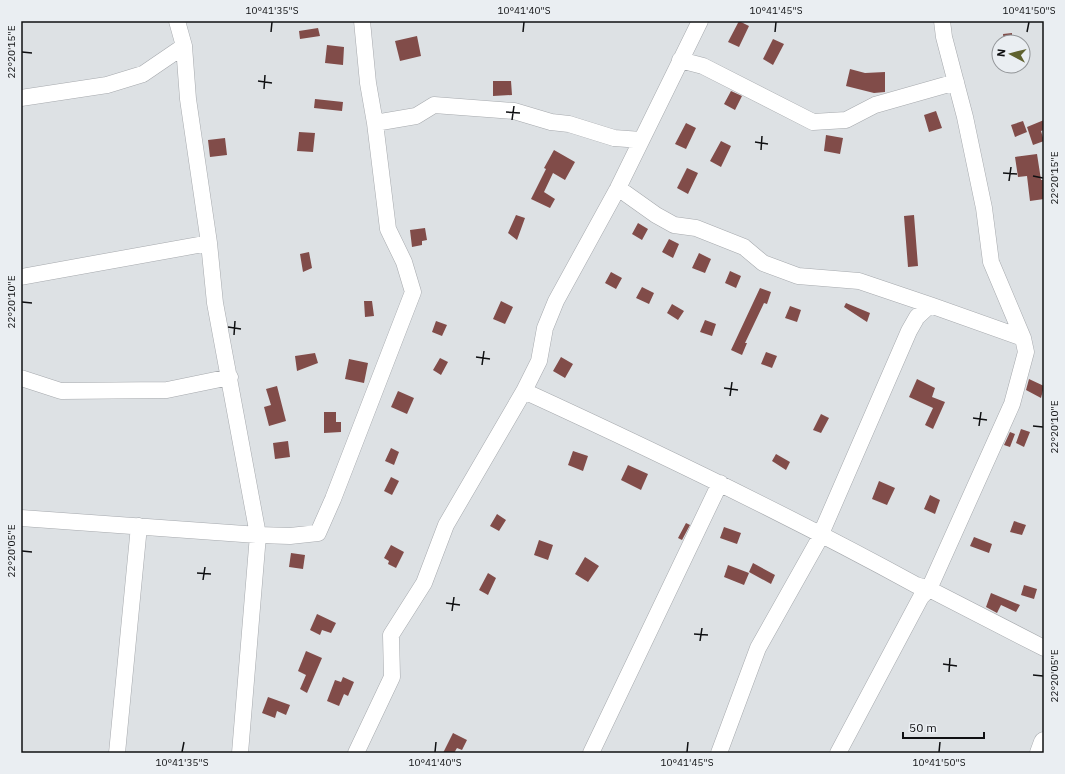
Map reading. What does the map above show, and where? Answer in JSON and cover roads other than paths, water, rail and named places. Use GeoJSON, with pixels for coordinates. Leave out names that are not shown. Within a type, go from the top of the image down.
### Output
{"type":"FeatureCollection","features":[{"type":"Feature","properties":{"kind":"main road"},"geometry":{"type":"LineString","coordinates":[[1040,753],[1044,742]]}},
{"type":"Feature","properties":{"kind":"street"},"geometry":{"type":"LineString","coordinates":[[177,21],[184,46],[188,99],[209,243],[215,303],[230,377],[258,535],[240,753]]}},
{"type":"Feature","properties":{"kind":"street"},"geometry":{"type":"LineString","coordinates":[[21,518],[258,535],[290,536],[318,533],[333,499],[413,292],[404,262],[388,229],[375,123],[368,83],[362,21]]}},
{"type":"Feature","properties":{"kind":"street"},"geometry":{"type":"LineString","coordinates":[[356,753],[392,677],[391,635],[424,582],[446,525],[524,391],[539,361],[545,328],[556,301],[618,188],[700,21]]}},
{"type":"Feature","properties":{"kind":"street"},"geometry":{"type":"LineString","coordinates":[[838,753],[921,597],[929,589],[1012,404],[1026,352],[1023,338],[991,262],[984,208],[965,117],[944,37],[942,21]]}},
{"type":"Feature","properties":{"kind":"street"},"geometry":{"type":"LineString","coordinates":[[21,98],[107,85],[143,74],[184,46]]}},
{"type":"Feature","properties":{"kind":"street"},"geometry":{"type":"LineString","coordinates":[[680,60],[703,66],[814,122],[846,120],[875,105],[956,82]]}},
{"type":"Feature","properties":{"kind":"street"},"geometry":{"type":"LineString","coordinates":[[375,123],[416,116],[434,105],[514,111],[614,138],[641,140]]}},
{"type":"Feature","properties":{"kind":"street"},"geometry":{"type":"LineString","coordinates":[[618,188],[656,215],[674,225],[696,228],[744,247],[763,263],[770,266],[798,276],[859,281],[1023,338]]}},
{"type":"Feature","properties":{"kind":"street"},"geometry":{"type":"LineString","coordinates":[[21,277],[209,243]]}},
{"type":"Feature","properties":{"kind":"street"},"geometry":{"type":"LineString","coordinates":[[719,753],[758,648],[822,533],[909,330],[917,318],[930,305]]}},
{"type":"Feature","properties":{"kind":"street"},"geometry":{"type":"LineString","coordinates":[[21,378],[61,392],[167,390],[230,377]]}},
{"type":"Feature","properties":{"kind":"street"},"geometry":{"type":"LineString","coordinates":[[524,391],[720,483],[822,533],[916,585],[929,589],[1044,648]]}},
{"type":"Feature","properties":{"kind":"street"},"geometry":{"type":"LineString","coordinates":[[591,753],[720,483]]}},
{"type":"Feature","properties":{"kind":"street"},"geometry":{"type":"LineString","coordinates":[[118,753],[139,526]]}}]}
